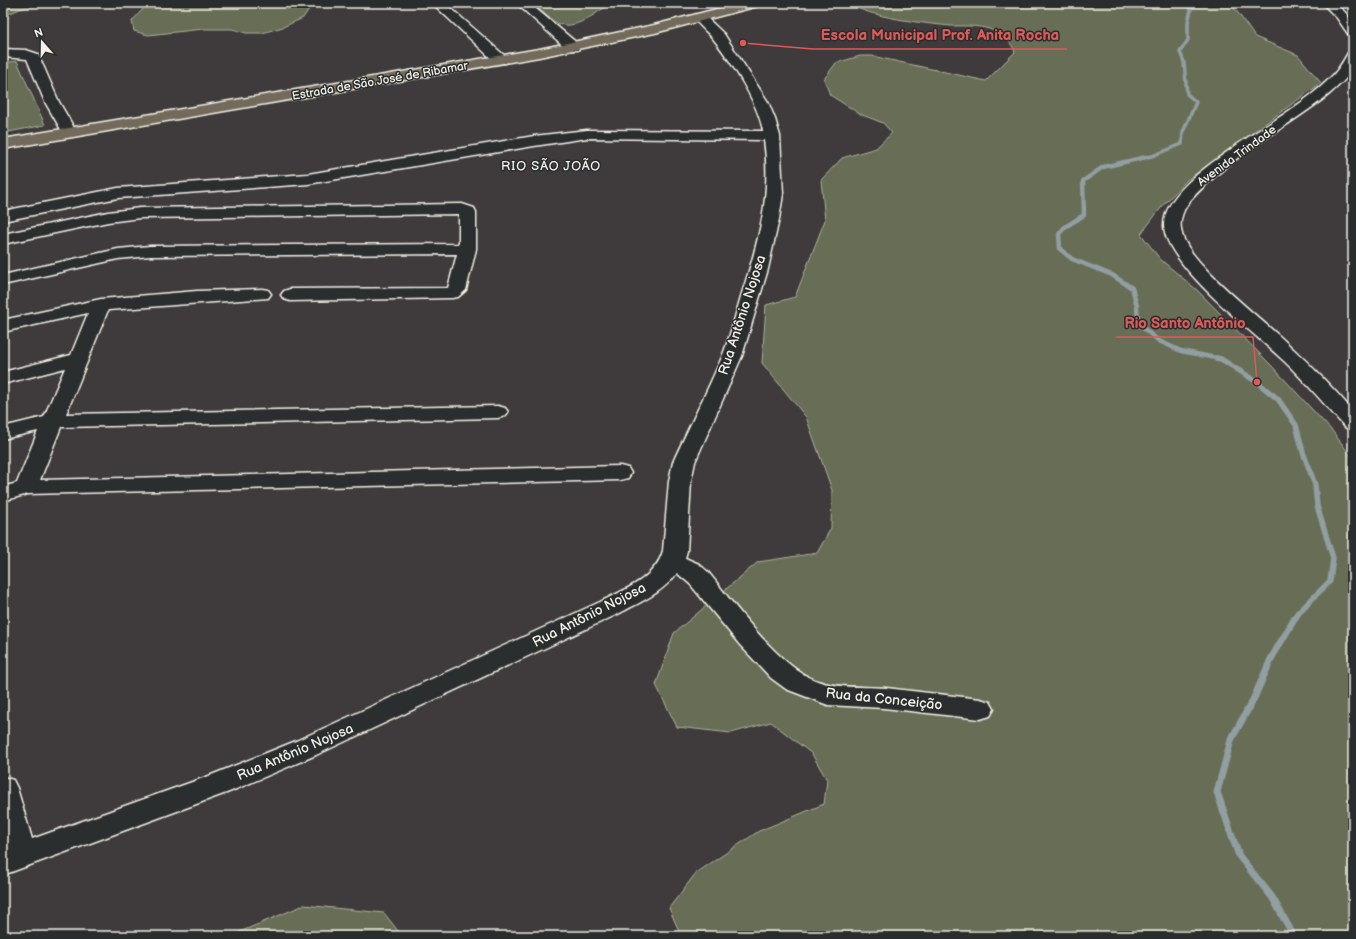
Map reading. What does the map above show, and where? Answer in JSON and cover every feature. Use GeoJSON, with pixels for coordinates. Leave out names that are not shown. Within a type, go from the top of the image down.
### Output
{"type":"FeatureCollection","features":[{"type":"Feature","properties":{"kind":"main road","name":"Estrada de São José de Ribamar"},"geometry":{"type":"LineString","coordinates":[[3,144],[573,47],[700,18],[754,3]]}},
{"type":"Feature","properties":{"kind":"street"},"geometry":{"type":"LineString","coordinates":[[438,3],[501,60]]}},
{"type":"Feature","properties":{"kind":"street"},"geometry":{"type":"LineString","coordinates":[[522,3],[573,47]]}},
{"type":"Feature","properties":{"kind":"street"},"geometry":{"type":"LineString","coordinates":[[1328,3],[1346,21],[1353,31]]}},
{"type":"Feature","properties":{"kind":"street","name":"Rua Antônio Nojosa"},"geometry":{"type":"LineString","coordinates":[[12,858],[219,784],[306,748],[609,608],[645,589],[663,575],[672,562],[675,552],[680,481],[684,462],[732,356],[759,269],[771,219],[775,194],[772,136],[768,119],[761,102],[725,45],[700,18]]}},
{"type":"Feature","properties":{"kind":"street"},"geometry":{"type":"LineString","coordinates":[[3,53],[26,54],[33,57],[52,102],[70,132]]}},
{"type":"Feature","properties":{"kind":"street","name":"Avenida Trindade"},"geometry":{"type":"LineString","coordinates":[[1353,56],[1342,75],[1329,87],[1206,176],[1178,206],[1172,221],[1174,238],[1183,253],[1202,276],[1273,340],[1317,383],[1353,424]]}},
{"type":"Feature","properties":{"kind":"street"},"geometry":{"type":"LineString","coordinates":[[3,216],[118,193],[316,178],[534,140],[587,134],[772,136]]}},
{"type":"Feature","properties":{"kind":"street"},"geometry":{"type":"LineString","coordinates":[[3,239],[108,217],[147,213],[462,208],[468,212],[467,249],[457,290],[452,293],[290,295]]}},
{"type":"Feature","properties":{"kind":"street"},"geometry":{"type":"LineString","coordinates":[[3,280],[101,257],[142,251],[467,249]]}},
{"type":"Feature","properties":{"kind":"street"},"geometry":{"type":"LineString","coordinates":[[3,326],[102,305],[197,297],[262,294]]}},
{"type":"Feature","properties":{"kind":"street"},"geometry":{"type":"LineString","coordinates":[[26,487],[102,305]]}},
{"type":"Feature","properties":{"kind":"street"},"geometry":{"type":"LineString","coordinates":[[3,378],[79,359]]}},
{"type":"Feature","properties":{"kind":"street"},"geometry":{"type":"LineString","coordinates":[[3,433],[54,421],[498,412]]}},
{"type":"Feature","properties":{"kind":"street"},"geometry":{"type":"LineString","coordinates":[[3,494],[26,487],[620,473]]}},
{"type":"Feature","properties":{"kind":"street","name":"Rua da Conceição"},"geometry":{"type":"LineString","coordinates":[[672,562],[690,570],[699,578],[749,639],[780,671],[795,682],[828,695],[884,698],[980,709]]}},
{"type":"Feature","properties":{"kind":"street"},"geometry":{"type":"LineString","coordinates":[[3,788],[12,858]]}},
{"type":"Feature","properties":{"kind":"green space"},"geometry":{"type":"Polygon","coordinates":[[[911,2],[958,7],[982,3],[1231,3],[1255,37],[1298,55],[1321,83],[1187,180],[1164,204],[1141,234],[1160,259],[1197,290],[1271,365],[1334,433],[1353,459],[1353,936],[681,936],[669,908],[696,873],[759,831],[824,804],[827,780],[812,754],[771,722],[731,733],[677,727],[656,685],[674,633],[758,562],[817,553],[831,528],[832,490],[806,417],[762,363],[766,305],[795,297],[825,220],[821,180],[842,158],[876,148],[892,133],[883,123],[860,114],[830,95],[824,79],[836,63],[860,56],[872,56],[986,81],[1015,52],[1012,45],[1004,37],[989,29],[974,26],[952,26],[913,22],[869,12],[848,3],[911,2]]]}},
{"type":"Feature","properties":{"kind":"green space"},"geometry":{"type":"Polygon","coordinates":[[[3,3],[49,3],[20,9],[3,16],[3,3]]]}},
{"type":"Feature","properties":{"kind":"green space"},"geometry":{"type":"Polygon","coordinates":[[[133,3],[304,3],[309,9],[303,18],[283,27],[262,33],[246,33],[232,29],[203,29],[148,35],[134,31],[132,21],[144,8],[133,3]]]}},
{"type":"Feature","properties":{"kind":"green space"},"geometry":{"type":"Polygon","coordinates":[[[532,3],[612,3],[587,19],[573,25],[566,25],[559,24],[532,3]]]}},
{"type":"Feature","properties":{"kind":"green space"},"geometry":{"type":"Polygon","coordinates":[[[17,61],[45,125],[3,133],[3,63],[17,61]]]}},
{"type":"Feature","properties":{"kind":"green space"},"geometry":{"type":"Polygon","coordinates":[[[304,905],[384,913],[402,936],[230,936],[304,905]]]}},
{"type":"Feature","properties":{"kind":"waterway"},"geometry":{"type":"LineString","coordinates":[[1142,158],[1152,156],[1182,144],[1183,132],[1196,102],[1187,94],[1184,62],[1180,52],[1188,40],[1188,22],[1191,10],[1185,3]]}},
{"type":"Feature","properties":{"kind":"waterway"},"geometry":{"type":"LineString","coordinates":[[1146,157],[1103,167],[1083,181],[1084,215],[1065,227],[1059,234],[1060,249],[1072,259],[1112,275],[1132,288],[1137,306],[1138,324],[1159,341],[1181,351],[1221,359],[1257,382],[1278,399],[1296,425],[1303,452],[1315,485],[1317,506],[1333,558],[1330,581],[1298,613]]}},
{"type":"Feature","properties":{"kind":"waterway"},"geometry":{"type":"LineString","coordinates":[[1291,936],[1290,929],[1272,897],[1239,856],[1217,792],[1231,740],[1254,698],[1272,657],[1298,613]]}},
{"type":"Feature","properties":{"kind":"place","name":"Escola Municipal Prof. Anita Rocha"},"geometry":{"type":"Point","coordinates":[743,43]}},
{"type":"Feature","properties":{"kind":"place","name":"Rio Santo Antônio"},"geometry":{"type":"Point","coordinates":[1257,382]}},
{"type":"Feature","properties":{"kind":"district","name":"RIO SÃO JOÃO"},"geometry":{"type":"Point","coordinates":[551,166]}}]}
